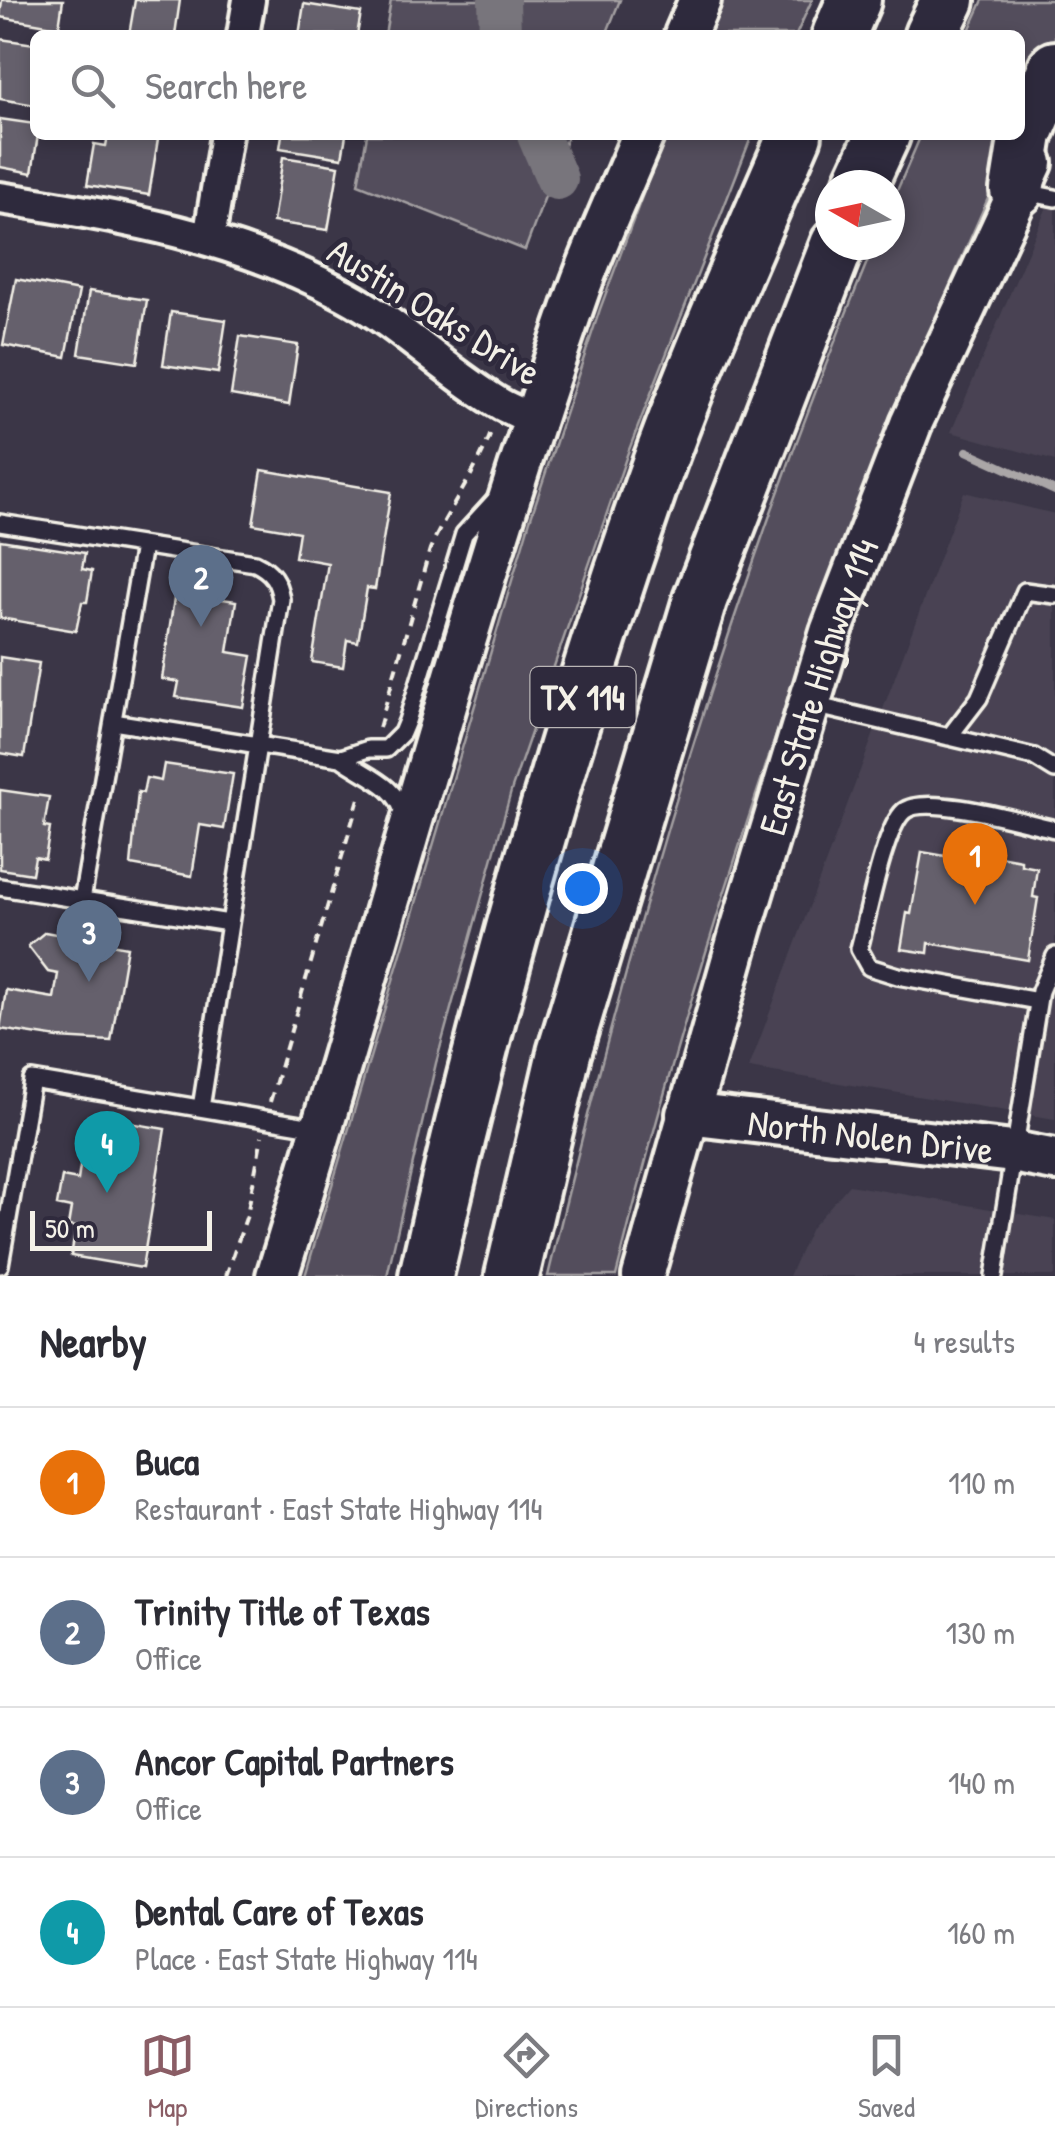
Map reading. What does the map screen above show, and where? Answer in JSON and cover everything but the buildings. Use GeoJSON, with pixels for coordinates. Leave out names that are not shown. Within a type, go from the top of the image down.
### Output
{"type":"FeatureCollection","features":[{"type":"Feature","properties":{"kind":"highway"},"geometry":{"type":"LineString","coordinates":[[841,30],[854,0]]}},
{"type":"Feature","properties":{"kind":"highway"},"geometry":{"type":"LineString","coordinates":[[933,30],[948,0]]}},
{"type":"Feature","properties":{"kind":"highway"},"geometry":{"type":"LineString","coordinates":[[1036,194],[1026,134],[1055,68]]}},
{"type":"Feature","properties":{"kind":"highway","name":"TX 114"},"geometry":{"type":"LineString","coordinates":[[426,1276],[514,917],[644,506],[701,353],[793,140]]}},
{"type":"Feature","properties":{"kind":"highway"},"geometry":{"type":"LineString","coordinates":[[867,170],[881,140]]}},
{"type":"Feature","properties":{"kind":"highway","name":"TX 114"},"geometry":{"type":"LineString","coordinates":[[512,1276],[564,1053],[700,600],[831,260]]}},
{"type":"Feature","properties":{"kind":"main road"},"geometry":{"type":"LineString","coordinates":[[687,30],[700,0]]}},
{"type":"Feature","properties":{"kind":"main road","name":"East State Highway 114"},"geometry":{"type":"LineString","coordinates":[[643,1276],[687,1114],[832,632],[911,424],[1036,194],[1055,120]]}},
{"type":"Feature","properties":{"kind":"main road"},"geometry":{"type":"LineString","coordinates":[[276,1276],[452,685],[520,473],[519,413],[580,287],[642,140]]}},
{"type":"Feature","properties":{"kind":"main road","name":"North Nolen Drive"},"geometry":{"type":"LineString","coordinates":[[687,1114],[1055,1160]]}},
{"type":"Feature","properties":{"kind":"street"},"geometry":{"type":"LineString","coordinates":[[244,30],[249,0]]}},
{"type":"Feature","properties":{"kind":"street"},"geometry":{"type":"LineString","coordinates":[[208,239],[225,140]]}},
{"type":"Feature","properties":{"kind":"street","name":"Austin Oaks Drive"},"geometry":{"type":"LineString","coordinates":[[0,198],[114,216],[208,239],[288,266],[350,298],[519,413]]}},
{"type":"Feature","properties":{"kind":"lane"},"geometry":{"type":"LineString","coordinates":[[113,722],[341,758],[386,748],[402,733],[464,534],[520,473]]}},
{"type":"Feature","properties":{"kind":"lane"},"geometry":{"type":"LineString","coordinates":[[0,524],[256,563],[268,569],[278,584],[282,598],[201,1108]]}},
{"type":"Feature","properties":{"kind":"lane"},"geometry":{"type":"LineString","coordinates":[[82,900],[143,546]]}},
{"type":"Feature","properties":{"kind":"lane"},"geometry":{"type":"LineString","coordinates":[[949,738],[978,698],[1025,591],[1055,595]]}},
{"type":"Feature","properties":{"kind":"lane"},"geometry":{"type":"LineString","coordinates":[[809,704],[1034,757],[1055,770]]}},
{"type":"Feature","properties":{"kind":"lane"},"geometry":{"type":"LineString","coordinates":[[341,758],[387,786],[396,796],[408,838]]}},
{"type":"Feature","properties":{"kind":"lane"},"geometry":{"type":"LineString","coordinates":[[1038,1001],[898,976],[869,966],[859,949],[884,850],[902,812],[912,806],[954,806],[1055,829]]}},
{"type":"Feature","properties":{"kind":"lane"},"geometry":{"type":"LineString","coordinates":[[0,887],[229,923]]}},
{"type":"Feature","properties":{"kind":"lane"},"geometry":{"type":"LineString","coordinates":[[994,1276],[1038,1001],[1055,956]]}},
{"type":"Feature","properties":{"kind":"lane"},"geometry":{"type":"LineString","coordinates":[[0,1265],[32,1080],[322,1129]]}},
{"type":"Feature","properties":{"kind":"path"},"geometry":{"type":"LineString","coordinates":[[373,749],[430,549],[483,456],[519,413]]}},
{"type":"Feature","properties":{"kind":"path"},"geometry":{"type":"LineString","coordinates":[[226,1276],[246,1215],[266,1119],[366,775]]}},
{"type":"Feature","properties":{"kind":"shaded area"},"geometry":{"type":"Polygon","coordinates":[[[391,0],[620,0],[608,30],[386,30],[391,0]]]}},
{"type":"Feature","properties":{"kind":"shaded area"},"geometry":{"type":"Polygon","coordinates":[[[720,0],[812,0],[798,30],[707,30],[720,0]]]}},
{"type":"Feature","properties":{"kind":"shaded area"},"geometry":{"type":"Polygon","coordinates":[[[983,0],[1055,0],[1055,45],[1025,114],[1025,30],[969,30],[983,0]]]}},
{"type":"Feature","properties":{"kind":"shaded area"},"geometry":{"type":"Polygon","coordinates":[[[366,140],[566,140],[525,250],[358,184],[366,140]]]}},
{"type":"Feature","properties":{"kind":"shaded area"},"geometry":{"type":"Polygon","coordinates":[[[663,140],[750,140],[627,455],[512,788],[436,1063],[387,1276],[305,1276],[530,520],[600,309],[663,140]]]}},
{"type":"Feature","properties":{"kind":"shaded area"},"geometry":{"type":"Polygon","coordinates":[[[919,140],[1014,140],[877,458],[804,655],[689,1008],[616,1276],[548,1276],[615,1013],[690,754],[776,498],[868,260],[905,260],[905,172],[919,140]]]}},
{"type":"Feature","properties":{"kind":"shaded area"},"geometry":{"type":"Polygon","coordinates":[[[1055,188],[1055,461],[951,432],[1055,188]]]}},
{"type":"Feature","properties":{"kind":"shaded area"},"geometry":{"type":"Polygon","coordinates":[[[964,492],[1055,514],[1055,1119],[749,1068],[964,492]]]}},
{"type":"Feature","properties":{"kind":"shaded area"},"geometry":{"type":"Polygon","coordinates":[[[849,1185],[1055,1220],[1055,1276],[789,1276],[811,1228],[849,1185]]]}},
{"type":"Feature","properties":{"kind":"waterway"},"geometry":{"type":"LineString","coordinates":[[499,0],[500,30]]}},
{"type":"Feature","properties":{"kind":"waterway"},"geometry":{"type":"LineString","coordinates":[[540,140],[557,179]]}},
{"type":"Feature","properties":{"kind":"waterway"},"geometry":{"type":"LineString","coordinates":[[967,451],[1055,491]]}},
{"type":"Feature","properties":{"kind":"place","name":"Trinity Title of Texas"},"geometry":{"type":"Point","coordinates":[201,627]}},
{"type":"Feature","properties":{"kind":"place","name":"Buca"},"geometry":{"type":"Point","coordinates":[975,905]}},
{"type":"Feature","properties":{"kind":"place","name":"Ancor Capital Partners"},"geometry":{"type":"Point","coordinates":[89,982]}},
{"type":"Feature","properties":{"kind":"place","name":"Dental Care of Texas"},"geometry":{"type":"Point","coordinates":[107,1193]}}]}
